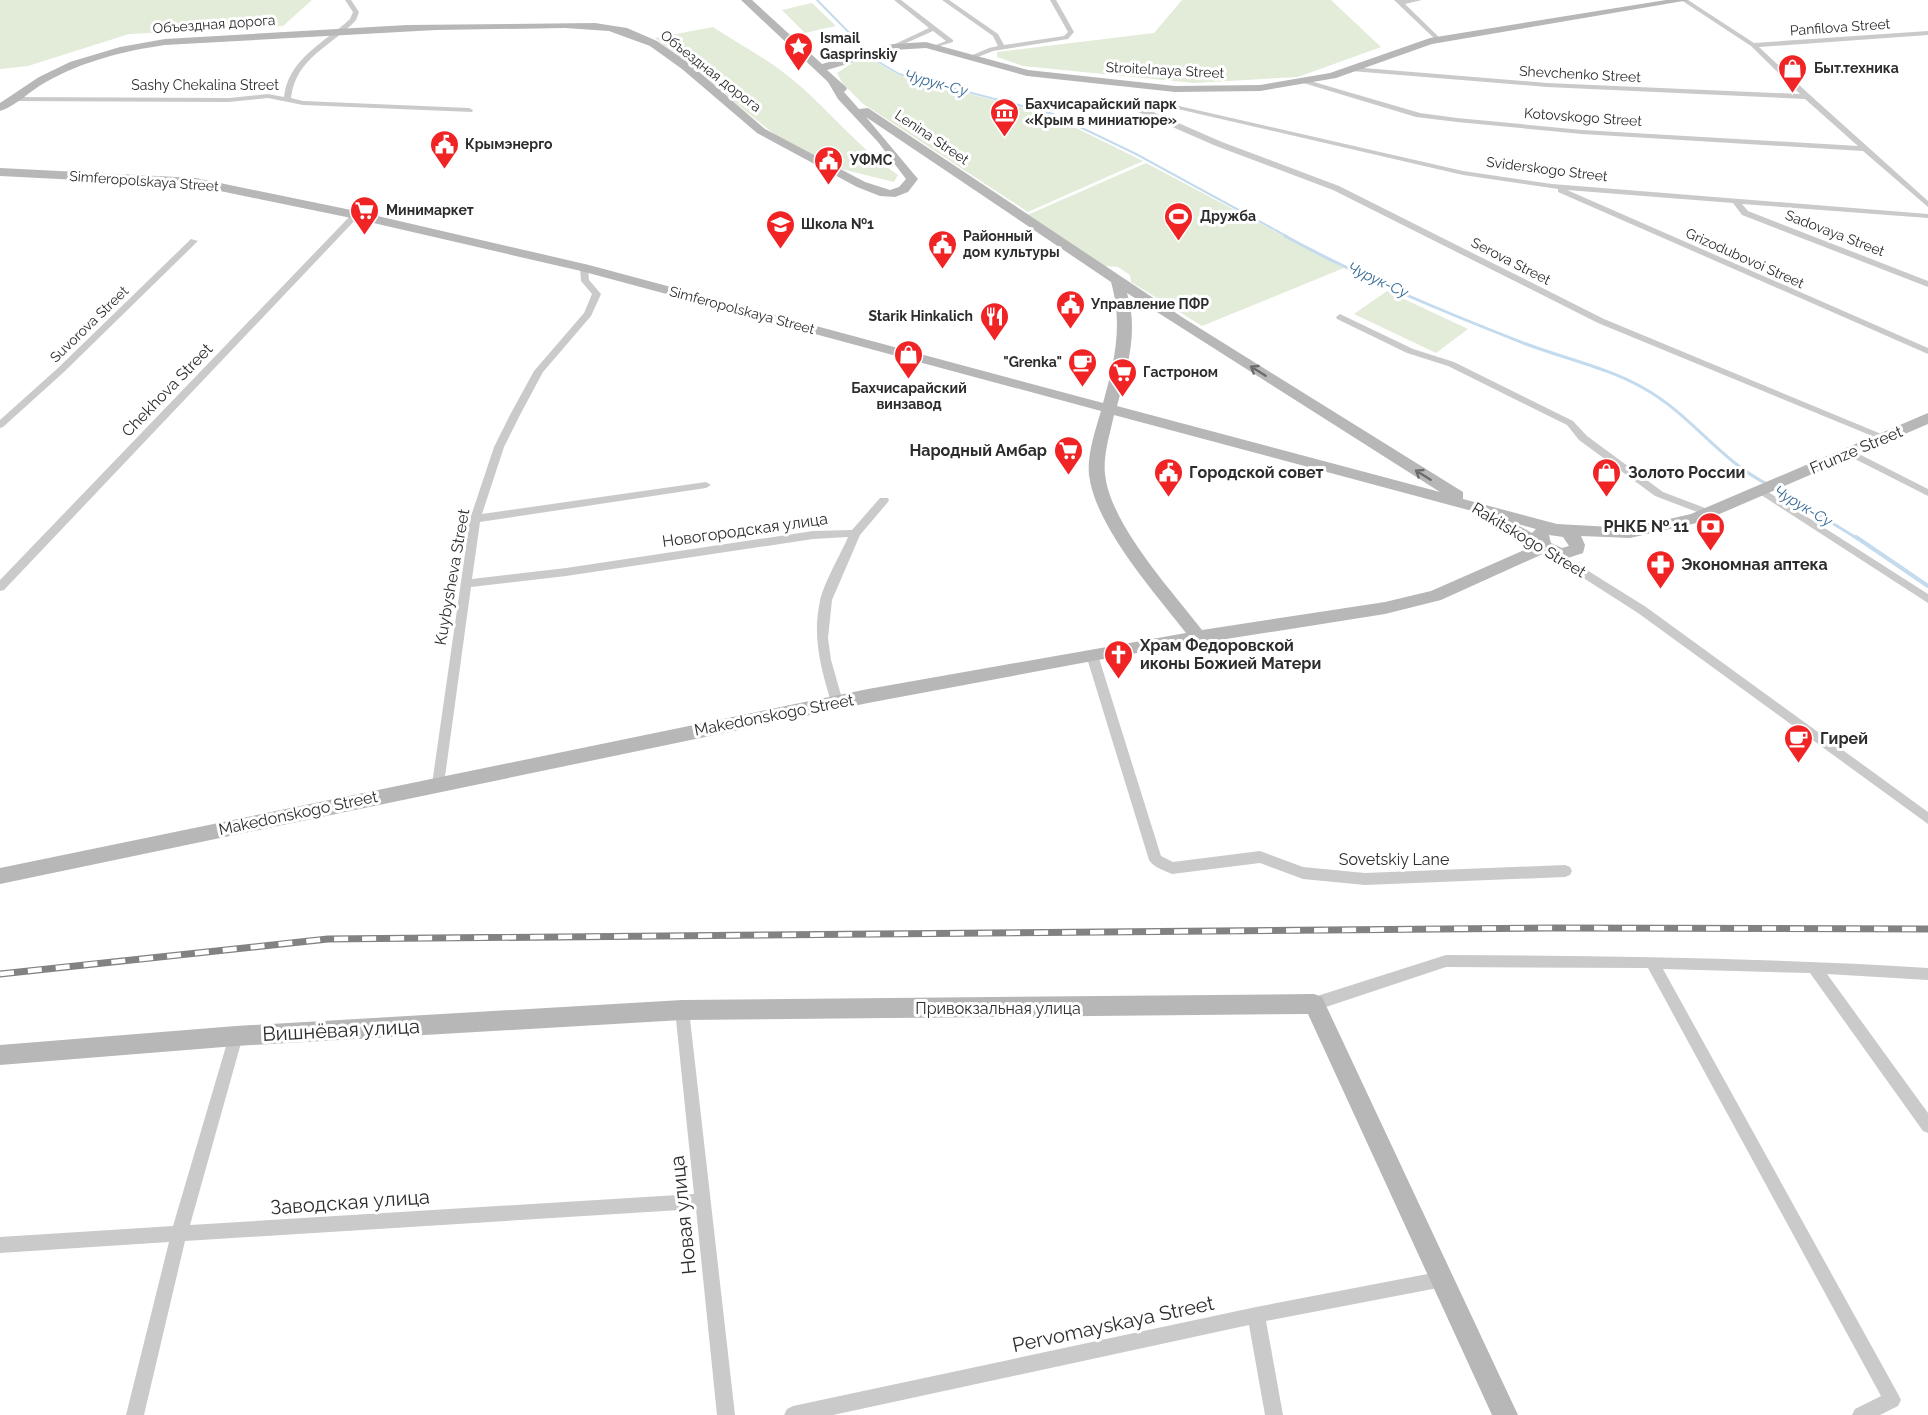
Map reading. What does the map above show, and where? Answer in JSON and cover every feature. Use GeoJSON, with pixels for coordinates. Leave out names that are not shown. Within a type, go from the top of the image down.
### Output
{"type":"FeatureCollection","features":[{"type":"Feature","properties":{"kind":"main road","name":"Lenina Street"},"geometry":{"type":"LineString","coordinates":[[746,0],[866,111],[1117,280]]}},
{"type":"Feature","properties":{"kind":"main road","name":"Stroitelnaya Street"},"geometry":{"type":"LineString","coordinates":[[821,68],[893,47],[938,46],[970,58],[1027,73],[1175,89],[1260,88],[1304,82],[1351,69],[1420,44],[1684,0]]}},
{"type":"Feature","properties":{"kind":"main road","name":"Объездная дорога"},"geometry":{"type":"LineString","coordinates":[[0,108],[28,87],[68,67],[140,46],[198,38],[467,26],[599,28],[633,34],[650,41],[778,141],[880,192],[896,193],[906,189],[912,178],[882,140],[842,97],[833,82]]}},
{"type":"Feature","properties":{"kind":"main road","name":"Simferopolskaya Street"},"geometry":{"type":"LineString","coordinates":[[0,172],[196,182],[356,215],[584,268],[1473,506]]}},
{"type":"Feature","properties":{"kind":"main road","name":"Rakitskogo Street"},"geometry":{"type":"LineString","coordinates":[[1117,280],[1473,506],[1544,547]]}},
{"type":"Feature","properties":{"kind":"main road"},"geometry":{"type":"LineString","coordinates":[[1117,280],[1125,301],[1126,343],[1107,408],[1098,453],[1097,476],[1102,496],[1152,576],[1198,637]]}},
{"type":"Feature","properties":{"kind":"main road"},"geometry":{"type":"LineString","coordinates":[[1127,330],[1135,319],[1148,313],[1161,314],[1180,322]]}},
{"type":"Feature","properties":{"kind":"main road","name":"Frunze Street"},"geometry":{"type":"LineString","coordinates":[[1473,506],[1557,529],[1630,533],[1709,513],[1928,418]]}},
{"type":"Feature","properties":{"kind":"main road"},"geometry":{"type":"LineString","coordinates":[[1577,549],[1578,545],[1574,537],[1557,529],[1545,530],[1539,535],[1544,547],[1562,554],[1630,533]]}},
{"type":"Feature","properties":{"kind":"main road","name":"Makedonskogo Street"},"geometry":{"type":"LineString","coordinates":[[0,876],[837,702],[1092,654],[1385,608],[1436,596],[1487,575],[1544,547]]}},
{"type":"Feature","properties":{"kind":"main road"},"geometry":{"type":"LineString","coordinates":[[1314,1004],[1505,1415]]}},
{"type":"Feature","properties":{"kind":"main road","name":"Привокзальная улица"},"geometry":{"type":"LineString","coordinates":[[682,1010],[1314,1004]]}},
{"type":"Feature","properties":{"kind":"main road","name":"Вишнёвая улица"},"geometry":{"type":"LineString","coordinates":[[0,1055],[236,1035],[682,1010]]}},
{"type":"Feature","properties":{"kind":"street"},"geometry":{"type":"LineString","coordinates":[[287,99],[287,86],[296,69],[354,20],[356,12],[348,0]]}},
{"type":"Feature","properties":{"kind":"street"},"geometry":{"type":"LineString","coordinates":[[897,0],[951,41],[938,46]]}},
{"type":"Feature","properties":{"kind":"street"},"geometry":{"type":"LineString","coordinates":[[945,0],[996,35],[1002,47]]}},
{"type":"Feature","properties":{"kind":"street"},"geometry":{"type":"LineString","coordinates":[[970,58],[1002,47],[1066,38],[1071,33],[1053,0]]}},
{"type":"Feature","properties":{"kind":"street"},"geometry":{"type":"LineString","coordinates":[[1398,2],[1419,0]]}},
{"type":"Feature","properties":{"kind":"street"},"geometry":{"type":"LineString","coordinates":[[1684,0],[1753,45],[1807,98],[1928,205]]}},
{"type":"Feature","properties":{"kind":"street"},"geometry":{"type":"LineString","coordinates":[[1398,2],[1440,40]]}},
{"type":"Feature","properties":{"kind":"street"},"geometry":{"type":"LineString","coordinates":[[893,47],[934,28]]}},
{"type":"Feature","properties":{"kind":"street","name":"Panfilova Street"},"geometry":{"type":"LineString","coordinates":[[1753,45],[1928,33]]}},
{"type":"Feature","properties":{"kind":"street","name":"Shevchenko Street"},"geometry":{"type":"LineString","coordinates":[[1351,69],[1546,85],[1807,98]]}},
{"type":"Feature","properties":{"kind":"street","name":"Kotovskogo Street"},"geometry":{"type":"LineString","coordinates":[[1304,82],[1419,115],[1457,120],[1582,132],[1864,149]]}},
{"type":"Feature","properties":{"kind":"street"},"geometry":{"type":"LineString","coordinates":[[267,96],[287,86]]}},
{"type":"Feature","properties":{"kind":"street","name":"Sashy Chekalina Street"},"geometry":{"type":"LineString","coordinates":[[11,99],[229,100],[267,96],[303,103],[469,110]]}},
{"type":"Feature","properties":{"kind":"street","name":"Serova Street"},"geometry":{"type":"LineString","coordinates":[[1125,102],[1219,144],[1336,188],[1601,321],[1886,438]]}},
{"type":"Feature","properties":{"kind":"street","name":"Sviderskogo Street"},"geometry":{"type":"LineString","coordinates":[[1169,105],[1463,173],[1552,186],[1928,216]]}},
{"type":"Feature","properties":{"kind":"street","name":"Grizodubovoi Street"},"geometry":{"type":"LineString","coordinates":[[1552,186],[1928,351]]}},
{"type":"Feature","properties":{"kind":"street"},"geometry":{"type":"LineString","coordinates":[[1586,201],[1582,194],[1590,189]]}},
{"type":"Feature","properties":{"kind":"street","name":"Sadovaya Street"},"geometry":{"type":"LineString","coordinates":[[1736,201],[1745,213],[1928,284]]}},
{"type":"Feature","properties":{"kind":"street","name":"Chekhova Street"},"geometry":{"type":"LineString","coordinates":[[0,586],[356,215]]}},
{"type":"Feature","properties":{"kind":"street","name":"Suvorova Street"},"geometry":{"type":"LineString","coordinates":[[0,425],[61,370],[194,241]]}},
{"type":"Feature","properties":{"kind":"street","name":"Kuybysheva Street"},"geometry":{"type":"LineString","coordinates":[[438,784],[475,519],[499,447],[516,413],[539,371],[575,330],[597,294],[585,281],[584,268]]}},
{"type":"Feature","properties":{"kind":"street"},"geometry":{"type":"LineString","coordinates":[[1340,317],[1410,351],[1451,364],[1570,423],[1583,438],[1659,494],[1709,513]]}},
{"type":"Feature","properties":{"kind":"street"},"geometry":{"type":"LineString","coordinates":[[1851,453],[1928,493]]}},
{"type":"Feature","properties":{"kind":"street"},"geometry":{"type":"LineString","coordinates":[[475,519],[706,485]]}},
{"type":"Feature","properties":{"kind":"street"},"geometry":{"type":"LineString","coordinates":[[1762,490],[1928,599]]}},
{"type":"Feature","properties":{"kind":"street"},"geometry":{"type":"LineString","coordinates":[[837,702],[825,660],[823,615],[831,584],[855,533],[884,501]]}},
{"type":"Feature","properties":{"kind":"street","name":"Новогородская улица"},"geometry":{"type":"LineString","coordinates":[[465,584],[566,572],[813,536],[855,533]]}},
{"type":"Feature","properties":{"kind":"street","name":"Rakitskogo Street"},"geometry":{"type":"LineString","coordinates":[[1544,547],[1605,585],[1928,819]]}},
{"type":"Feature","properties":{"kind":"street"},"geometry":{"type":"LineString","coordinates":[[1577,549],[1585,566],[1605,585]]}},
{"type":"Feature","properties":{"kind":"street","name":"Sovetskiy Lane"},"geometry":{"type":"LineString","coordinates":[[1092,654],[1156,860],[1172,868],[1260,857],[1303,873],[1365,879],[1565,871]]}},
{"type":"Feature","properties":{"kind":"street"},"geometry":{"type":"LineString","coordinates":[[1314,1004],[1446,961],[1814,966],[1928,975]]}},
{"type":"Feature","properties":{"kind":"street"},"geometry":{"type":"LineString","coordinates":[[1652,962],[1892,1400],[1861,1415]]}},
{"type":"Feature","properties":{"kind":"street"},"geometry":{"type":"LineString","coordinates":[[1814,966],[1928,1126]]}},
{"type":"Feature","properties":{"kind":"street","name":"Новая улица"},"geometry":{"type":"LineString","coordinates":[[682,1010],[726,1415]]}},
{"type":"Feature","properties":{"kind":"street"},"geometry":{"type":"LineString","coordinates":[[135,1415],[178,1234],[236,1035]]}},
{"type":"Feature","properties":{"kind":"street","name":"Заводская улица"},"geometry":{"type":"LineString","coordinates":[[0,1245],[703,1201]]}},
{"type":"Feature","properties":{"kind":"street","name":"Pervomayskaya Street"},"geometry":{"type":"LineString","coordinates":[[793,1415],[1256,1315],[1443,1279]]}},
{"type":"Feature","properties":{"kind":"street"},"geometry":{"type":"LineString","coordinates":[[1256,1315],[1274,1415]]}},
{"type":"Feature","properties":{"kind":"green space"},"geometry":{"type":"Polygon","coordinates":[[[0,0],[312,0],[283,26],[129,34],[28,66],[0,69],[0,0]]]}},
{"type":"Feature","properties":{"kind":"green space"},"geometry":{"type":"Polygon","coordinates":[[[1182,0],[1331,0],[1381,47],[1298,77],[1194,83],[1023,66],[997,57],[997,52],[1154,33],[1182,0]]]}},
{"type":"Feature","properties":{"kind":"green space"},"geometry":{"type":"Polygon","coordinates":[[[812,3],[836,26],[805,33],[782,10],[812,3]]]}},
{"type":"Feature","properties":{"kind":"green space"},"geometry":{"type":"Polygon","coordinates":[[[713,27],[787,75],[869,152],[898,175],[894,182],[837,168],[779,138],[655,38],[713,27]]]}},
{"type":"Feature","properties":{"kind":"green space","name":"Бахчисарайский парк «Крым в миниатюре»"},"geometry":{"type":"Polygon","coordinates":[[[870,58],[898,75],[1050,115],[1143,161],[1028,212],[862,103],[843,84],[837,73],[854,62],[870,58]]]}},
{"type":"Feature","properties":{"kind":"green space","name":"Дружба"},"geometry":{"type":"Polygon","coordinates":[[[1146,163],[1344,268],[1202,326],[1131,282],[1130,275],[1118,267],[1105,266],[1025,216],[1146,163]]]}},
{"type":"Feature","properties":{"kind":"green space"},"geometry":{"type":"Polygon","coordinates":[[[1387,291],[1468,329],[1436,353],[1354,314],[1387,291]]]}},
{"type":"Feature","properties":{"kind":"waterway","name":"Чурук-Су"},"geometry":{"type":"LineString","coordinates":[[817,0],[877,61],[899,74],[1053,114],[1136,154],[1288,237]]}},
{"type":"Feature","properties":{"kind":"waterway","name":"Чурук-Су"},"geometry":{"type":"LineString","coordinates":[[1285,236],[1373,280],[1434,307],[1526,344],[1602,369],[1645,389],[1677,411],[1735,463],[1767,484]]}},
{"type":"Feature","properties":{"kind":"waterway","name":"Чурук-Су"},"geometry":{"type":"LineString","coordinates":[[1774,487],[1858,539]]}},
{"type":"Feature","properties":{"kind":"waterway","name":"Чурук-Су"},"geometry":{"type":"LineString","coordinates":[[1856,537],[1928,586]]}},
{"type":"Feature","properties":{"kind":"railway"},"geometry":{"type":"LineString","coordinates":[[0,974],[328,939],[1551,928],[1928,929]]}},
{"type":"Feature","properties":{"kind":"place","name":"Ismail Gasprinskiy"},"geometry":{"type":"Point","coordinates":[799,72]}},
{"type":"Feature","properties":{"kind":"place","name":"Быт.техника"},"geometry":{"type":"Point","coordinates":[1793,94]}},
{"type":"Feature","properties":{"kind":"place","name":"Бахчисарайский парк «Крым в миниатюре»"},"geometry":{"type":"Point","coordinates":[1004,138]}},
{"type":"Feature","properties":{"kind":"place","name":"Крымэнерго"},"geometry":{"type":"Point","coordinates":[444,170]}},
{"type":"Feature","properties":{"kind":"place","name":"УФМС"},"geometry":{"type":"Point","coordinates":[829,186]}},
{"type":"Feature","properties":{"kind":"place","name":"Минимаркет"},"geometry":{"type":"Point","coordinates":[365,236]}},
{"type":"Feature","properties":{"kind":"place","name":"Дружба"},"geometry":{"type":"Point","coordinates":[1179,242]}},
{"type":"Feature","properties":{"kind":"place","name":"Школа №1"},"geometry":{"type":"Point","coordinates":[780,250]}},
{"type":"Feature","properties":{"kind":"place","name":"Районный дом культуры"},"geometry":{"type":"Point","coordinates":[942,270]}},
{"type":"Feature","properties":{"kind":"place","name":"Управление ПФР"},"geometry":{"type":"Point","coordinates":[1070,330]}},
{"type":"Feature","properties":{"kind":"place","name":"Starik Hinkalich"},"geometry":{"type":"Point","coordinates":[994,342]}},
{"type":"Feature","properties":{"kind":"place","name":"Бахчисарайский винзавод"},"geometry":{"type":"Point","coordinates":[909,380]}},
{"type":"Feature","properties":{"kind":"place","name":"\"Grenka\""},"geometry":{"type":"Point","coordinates":[1083,388]}},
{"type":"Feature","properties":{"kind":"place","name":"Гастроном"},"geometry":{"type":"Point","coordinates":[1122,398]}},
{"type":"Feature","properties":{"kind":"place","name":"Народный Амбар"},"geometry":{"type":"Point","coordinates":[1068,476]}},
{"type":"Feature","properties":{"kind":"place","name":"Городской совет"},"geometry":{"type":"Point","coordinates":[1168,498]}},
{"type":"Feature","properties":{"kind":"place","name":"Золото России"},"geometry":{"type":"Point","coordinates":[1607,498]}},
{"type":"Feature","properties":{"kind":"place","name":"РНКБ № 11"},"geometry":{"type":"Point","coordinates":[1710,552]}},
{"type":"Feature","properties":{"kind":"place","name":"Экономная аптека"},"geometry":{"type":"Point","coordinates":[1660,590]}},
{"type":"Feature","properties":{"kind":"place","name":"Xрам Федоровской иконы Божией Матери"},"geometry":{"type":"Point","coordinates":[1119,680]}},
{"type":"Feature","properties":{"kind":"place","name":"Гирей"},"geometry":{"type":"Point","coordinates":[1799,764]}}]}
